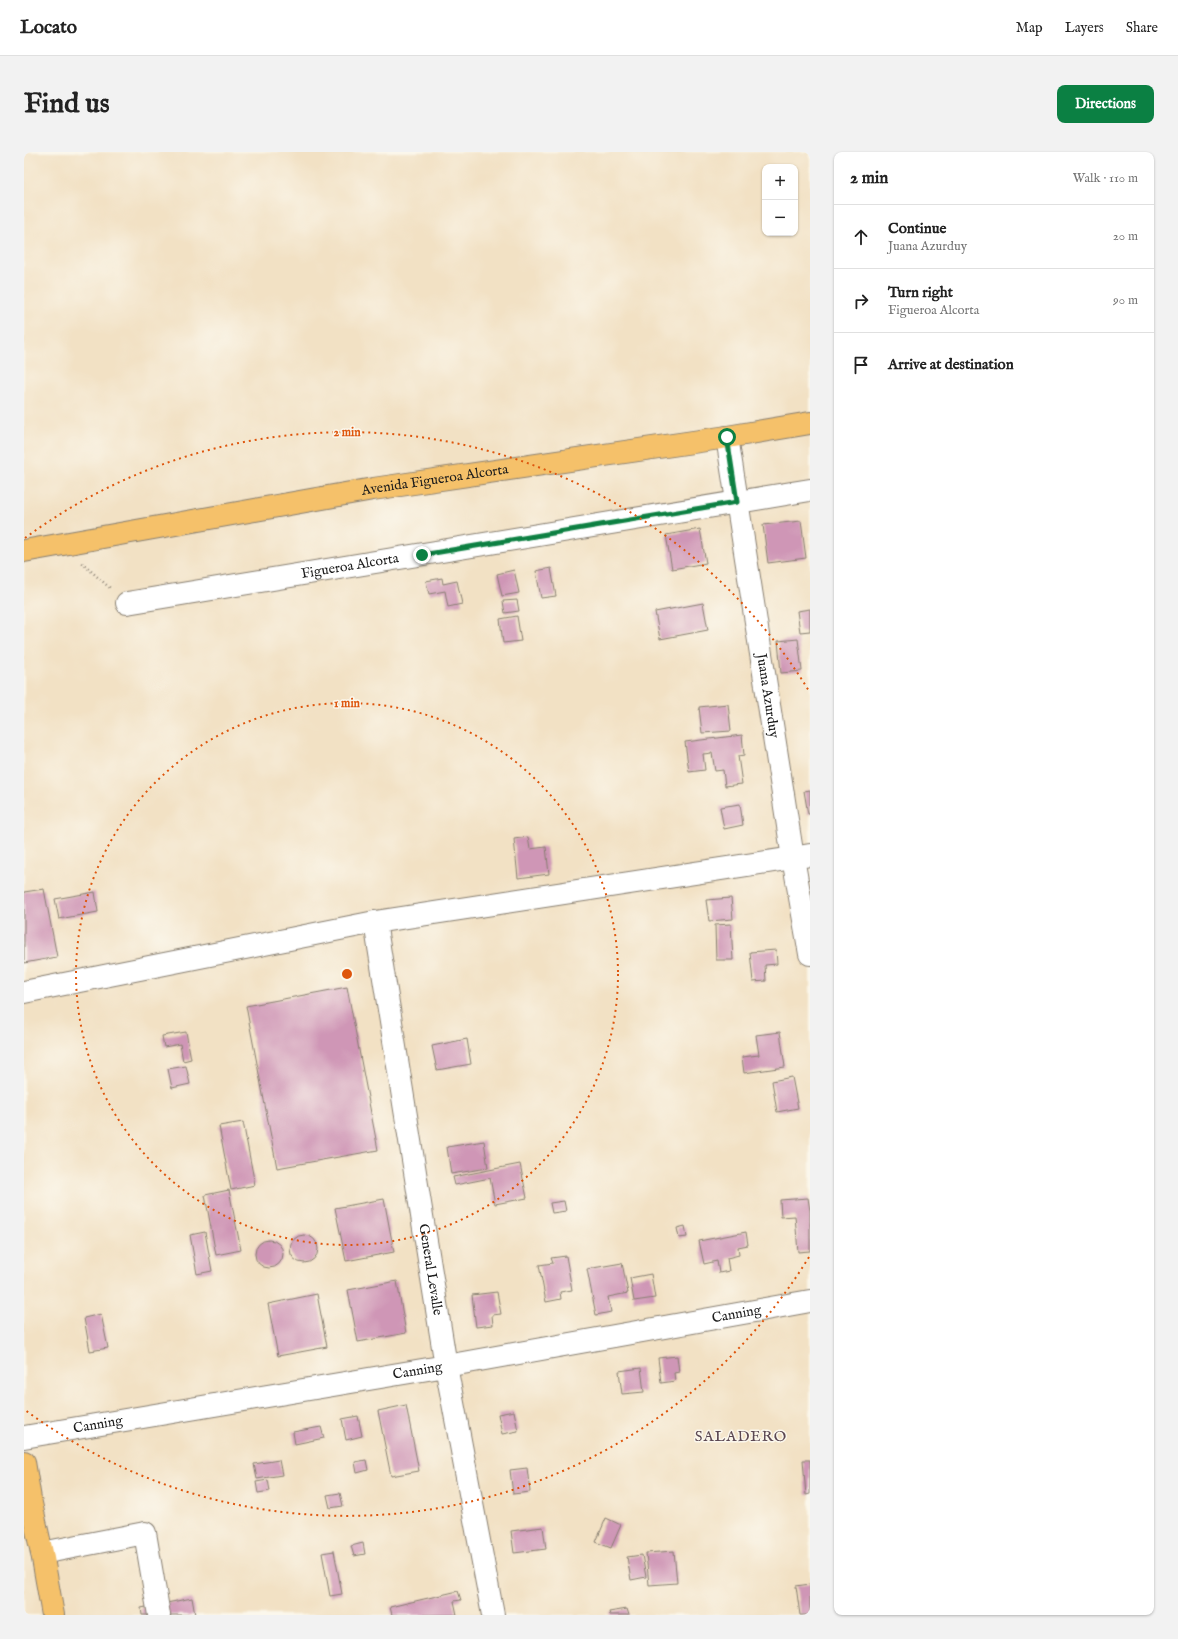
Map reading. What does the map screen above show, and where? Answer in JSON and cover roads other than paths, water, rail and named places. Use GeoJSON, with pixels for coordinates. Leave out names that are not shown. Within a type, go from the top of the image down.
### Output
{"type":"FeatureCollection","features":[{"type":"Feature","properties":{"kind":"main road","name":"Avenida Figueroa Alcorta"},"geometry":{"type":"LineString","coordinates":[[24,551],[373,489],[727,437],[810,423]]}},
{"type":"Feature","properties":{"kind":"main road","name":"Avenida Figueroa Alcorta"},"geometry":{"type":"LineString","coordinates":[[24,563],[62,544]]}},
{"type":"Feature","properties":{"kind":"main road"},"geometry":{"type":"LineString","coordinates":[[24,1465],[27,1500],[42,1553],[53,1615]]}},
{"type":"Feature","properties":{"kind":"street","name":"Juana Azurduy"},"geometry":{"type":"LineString","coordinates":[[727,437],[737,502],[802,856],[810,954]]}},
{"type":"Feature","properties":{"kind":"street","name":"Figueroa Alcorta"},"geometry":{"type":"LineString","coordinates":[[127,603],[810,490]]}},
{"type":"Feature","properties":{"kind":"street"},"geometry":{"type":"LineString","coordinates":[[24,992],[375,922],[802,856]]}},
{"type":"Feature","properties":{"kind":"street","name":"General Levalle"},"geometry":{"type":"LineString","coordinates":[[375,922],[446,1366],[493,1615]]}},
{"type":"Feature","properties":{"kind":"street","name":"Canning"},"geometry":{"type":"LineString","coordinates":[[24,1437],[446,1366],[810,1301]]}},
{"type":"Feature","properties":{"kind":"street"},"geometry":{"type":"LineString","coordinates":[[42,1553],[145,1533],[159,1615]]}},
{"type":"Feature","properties":{"kind":"district","name":"SALADERO"},"geometry":{"type":"Point","coordinates":[741,1436]}}]}
